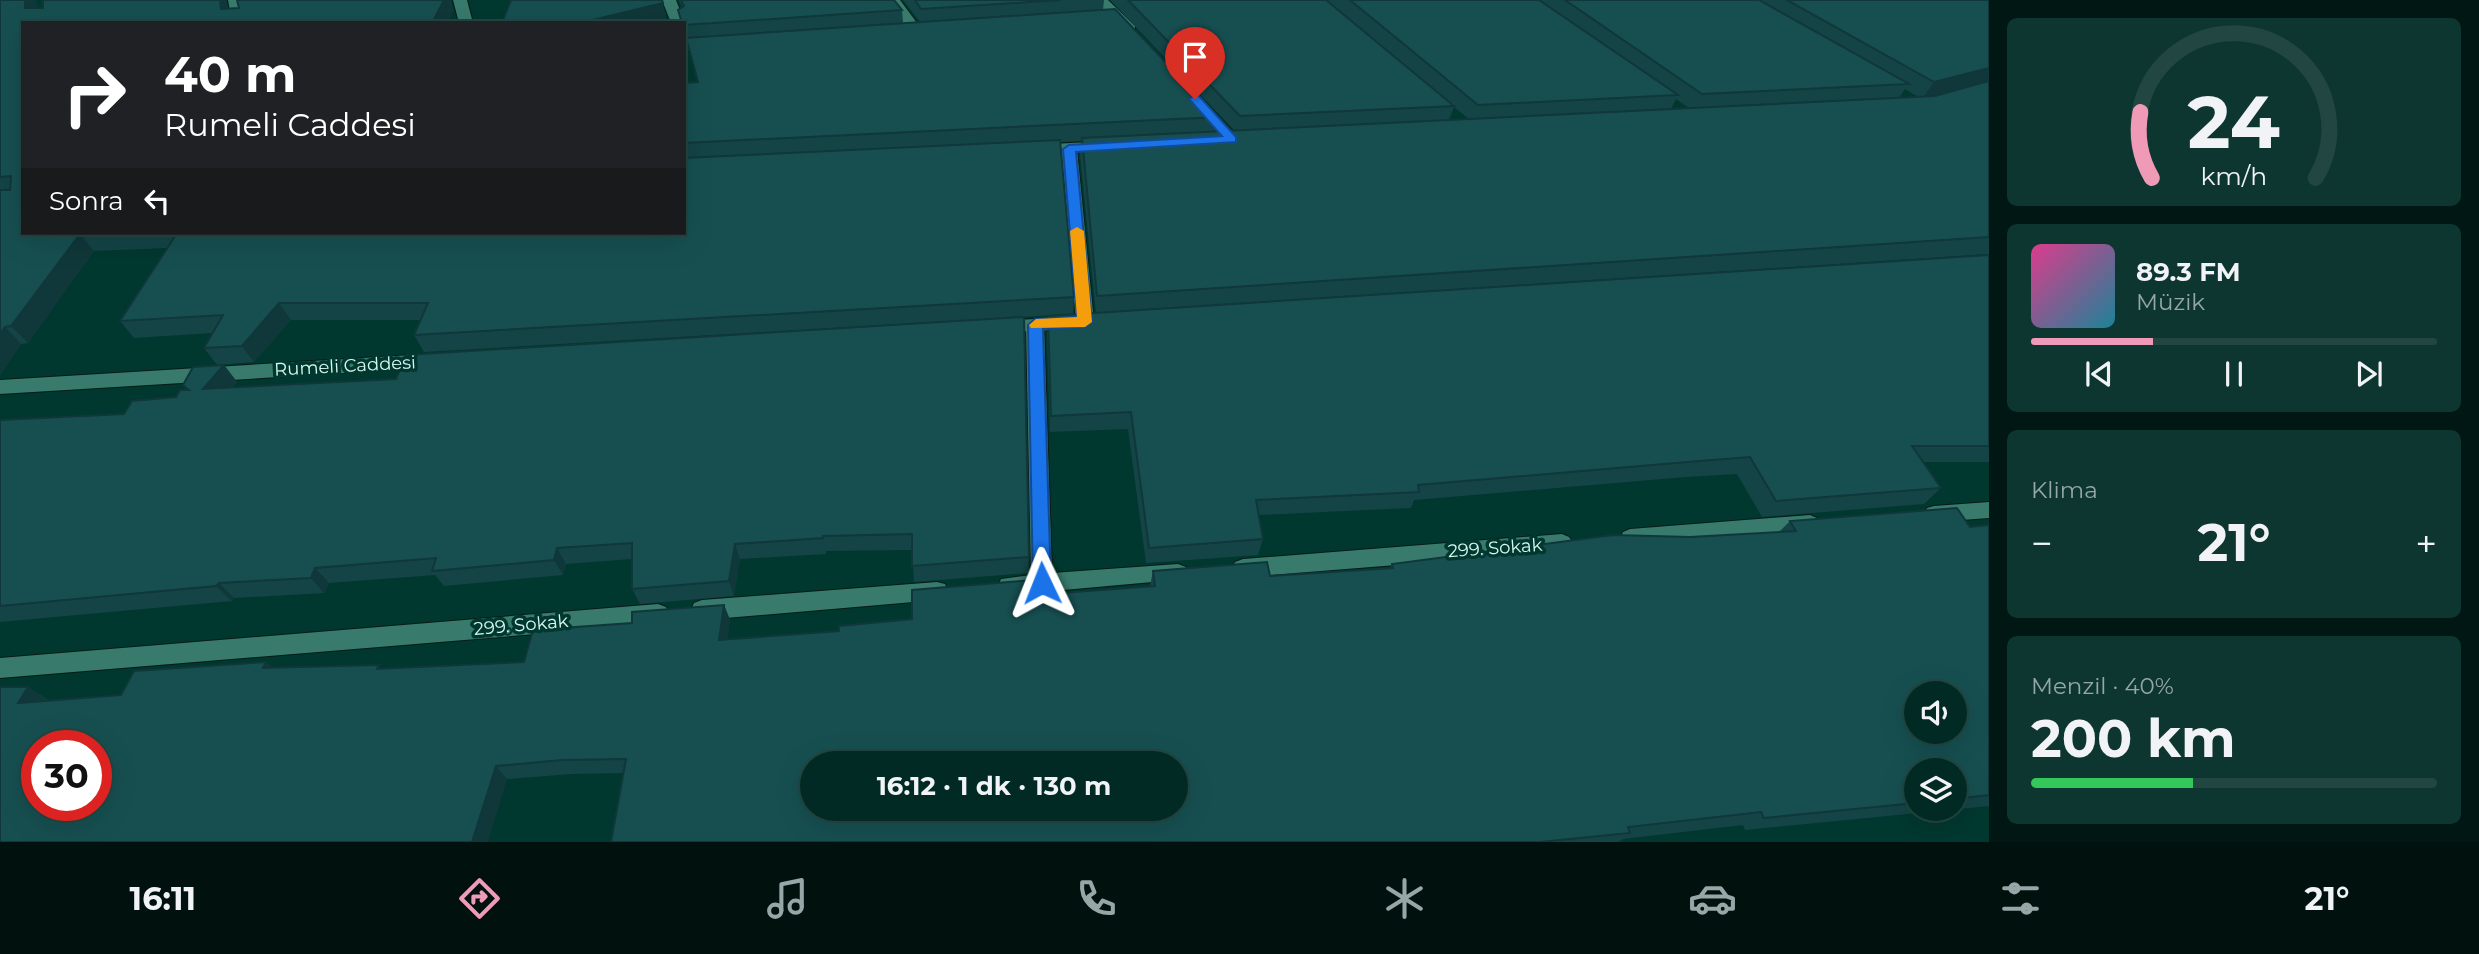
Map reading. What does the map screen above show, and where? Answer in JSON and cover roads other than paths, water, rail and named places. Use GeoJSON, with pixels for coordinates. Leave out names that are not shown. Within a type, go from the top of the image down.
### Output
{"type":"FeatureCollection","features":[{"type":"Feature","properties":{"kind":"street"},"geometry":{"type":"LineString","coordinates":[[235,0],[239,21]]}},
{"type":"Feature","properties":{"kind":"street"},"geometry":{"type":"LineString","coordinates":[[460,0],[465,21]]}},
{"type":"Feature","properties":{"kind":"street"},"geometry":{"type":"LineString","coordinates":[[669,0],[677,21]]}},
{"type":"Feature","properties":{"kind":"street"},"geometry":{"type":"LineString","coordinates":[[893,0],[916,31]]}},
{"type":"Feature","properties":{"kind":"street"},"geometry":{"type":"LineString","coordinates":[[1101,0],[1139,39]]}},
{"type":"Feature","properties":{"kind":"street"},"geometry":{"type":"LineString","coordinates":[[1093,20],[1121,19]]}},
{"type":"Feature","properties":{"kind":"street"},"geometry":{"type":"LineString","coordinates":[[1185,89],[1238,139]]}},
{"type":"Feature","properties":{"kind":"street"},"geometry":{"type":"LineString","coordinates":[[1204,141],[1238,139]]}},
{"type":"Feature","properties":{"kind":"street"},"geometry":{"type":"LineString","coordinates":[[1014,151],[1123,145]]}},
{"type":"Feature","properties":{"kind":"street"},"geometry":{"type":"LineString","coordinates":[[980,328],[1092,321],[1069,149]]}},
{"type":"Feature","properties":{"kind":"street"},"geometry":{"type":"LineString","coordinates":[[1035,325],[1042,583]]}},
{"type":"Feature","properties":{"kind":"street","name":"Rumeli Caddesi"},"geometry":{"type":"LineString","coordinates":[[0,387],[443,360]]}},
{"type":"Feature","properties":{"kind":"street"},"geometry":{"type":"LineString","coordinates":[[1919,516],[1989,510]]}},
{"type":"Feature","properties":{"kind":"street"},"geometry":{"type":"LineString","coordinates":[[1613,539],[1836,522]]}},
{"type":"Feature","properties":{"kind":"street","name":"299. Sokak"},"geometry":{"type":"LineString","coordinates":[[1223,569],[1585,541]]}},
{"type":"Feature","properties":{"kind":"street"},"geometry":{"type":"LineString","coordinates":[[988,587],[1195,571]]}},
{"type":"Feature","properties":{"kind":"street","name":"299. Sokak"},"geometry":{"type":"LineString","coordinates":[[0,668],[960,590]]}}]}
